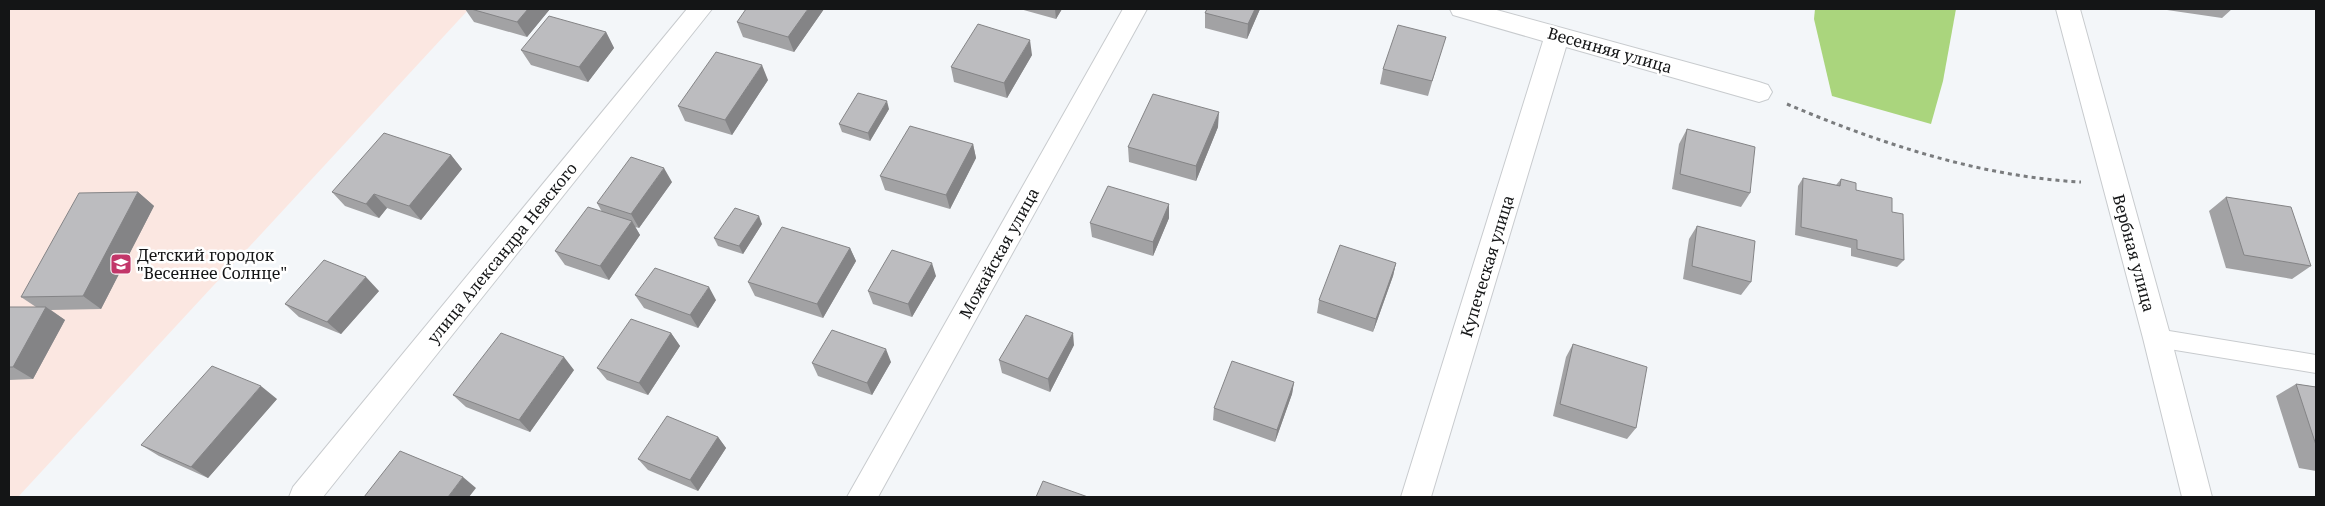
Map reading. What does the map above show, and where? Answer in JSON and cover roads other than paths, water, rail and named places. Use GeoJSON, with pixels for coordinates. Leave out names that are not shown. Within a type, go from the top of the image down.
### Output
{"type":"FeatureCollection","features":[{"type":"Feature","properties":{"kind":"street","name":"улица Александра Невского"},"geometry":{"type":"LineString","coordinates":[[304,497],[700,9]]}},
{"type":"Feature","properties":{"kind":"street","name":"Можайская улица"},"geometry":{"type":"LineString","coordinates":[[862,497],[1135,9]]}},
{"type":"Feature","properties":{"kind":"street","name":"Весенняя улица"},"geometry":{"type":"LineString","coordinates":[[1462,9],[1759,92]]}},
{"type":"Feature","properties":{"kind":"street","name":"Вербная улица"},"geometry":{"type":"LineString","coordinates":[[2068,9],[2157,338],[2197,497]]}},
{"type":"Feature","properties":{"kind":"street","name":"Купеческая улица"},"geometry":{"type":"LineString","coordinates":[[1416,497],[1558,36]]}},
{"type":"Feature","properties":{"kind":"lane"},"geometry":{"type":"LineString","coordinates":[[2157,338],[2316,364]]}},
{"type":"Feature","properties":{"kind":"place","name":"Детский городок \"Весеннее Солнце\""},"geometry":{"type":"Point","coordinates":[121,264]}}]}
